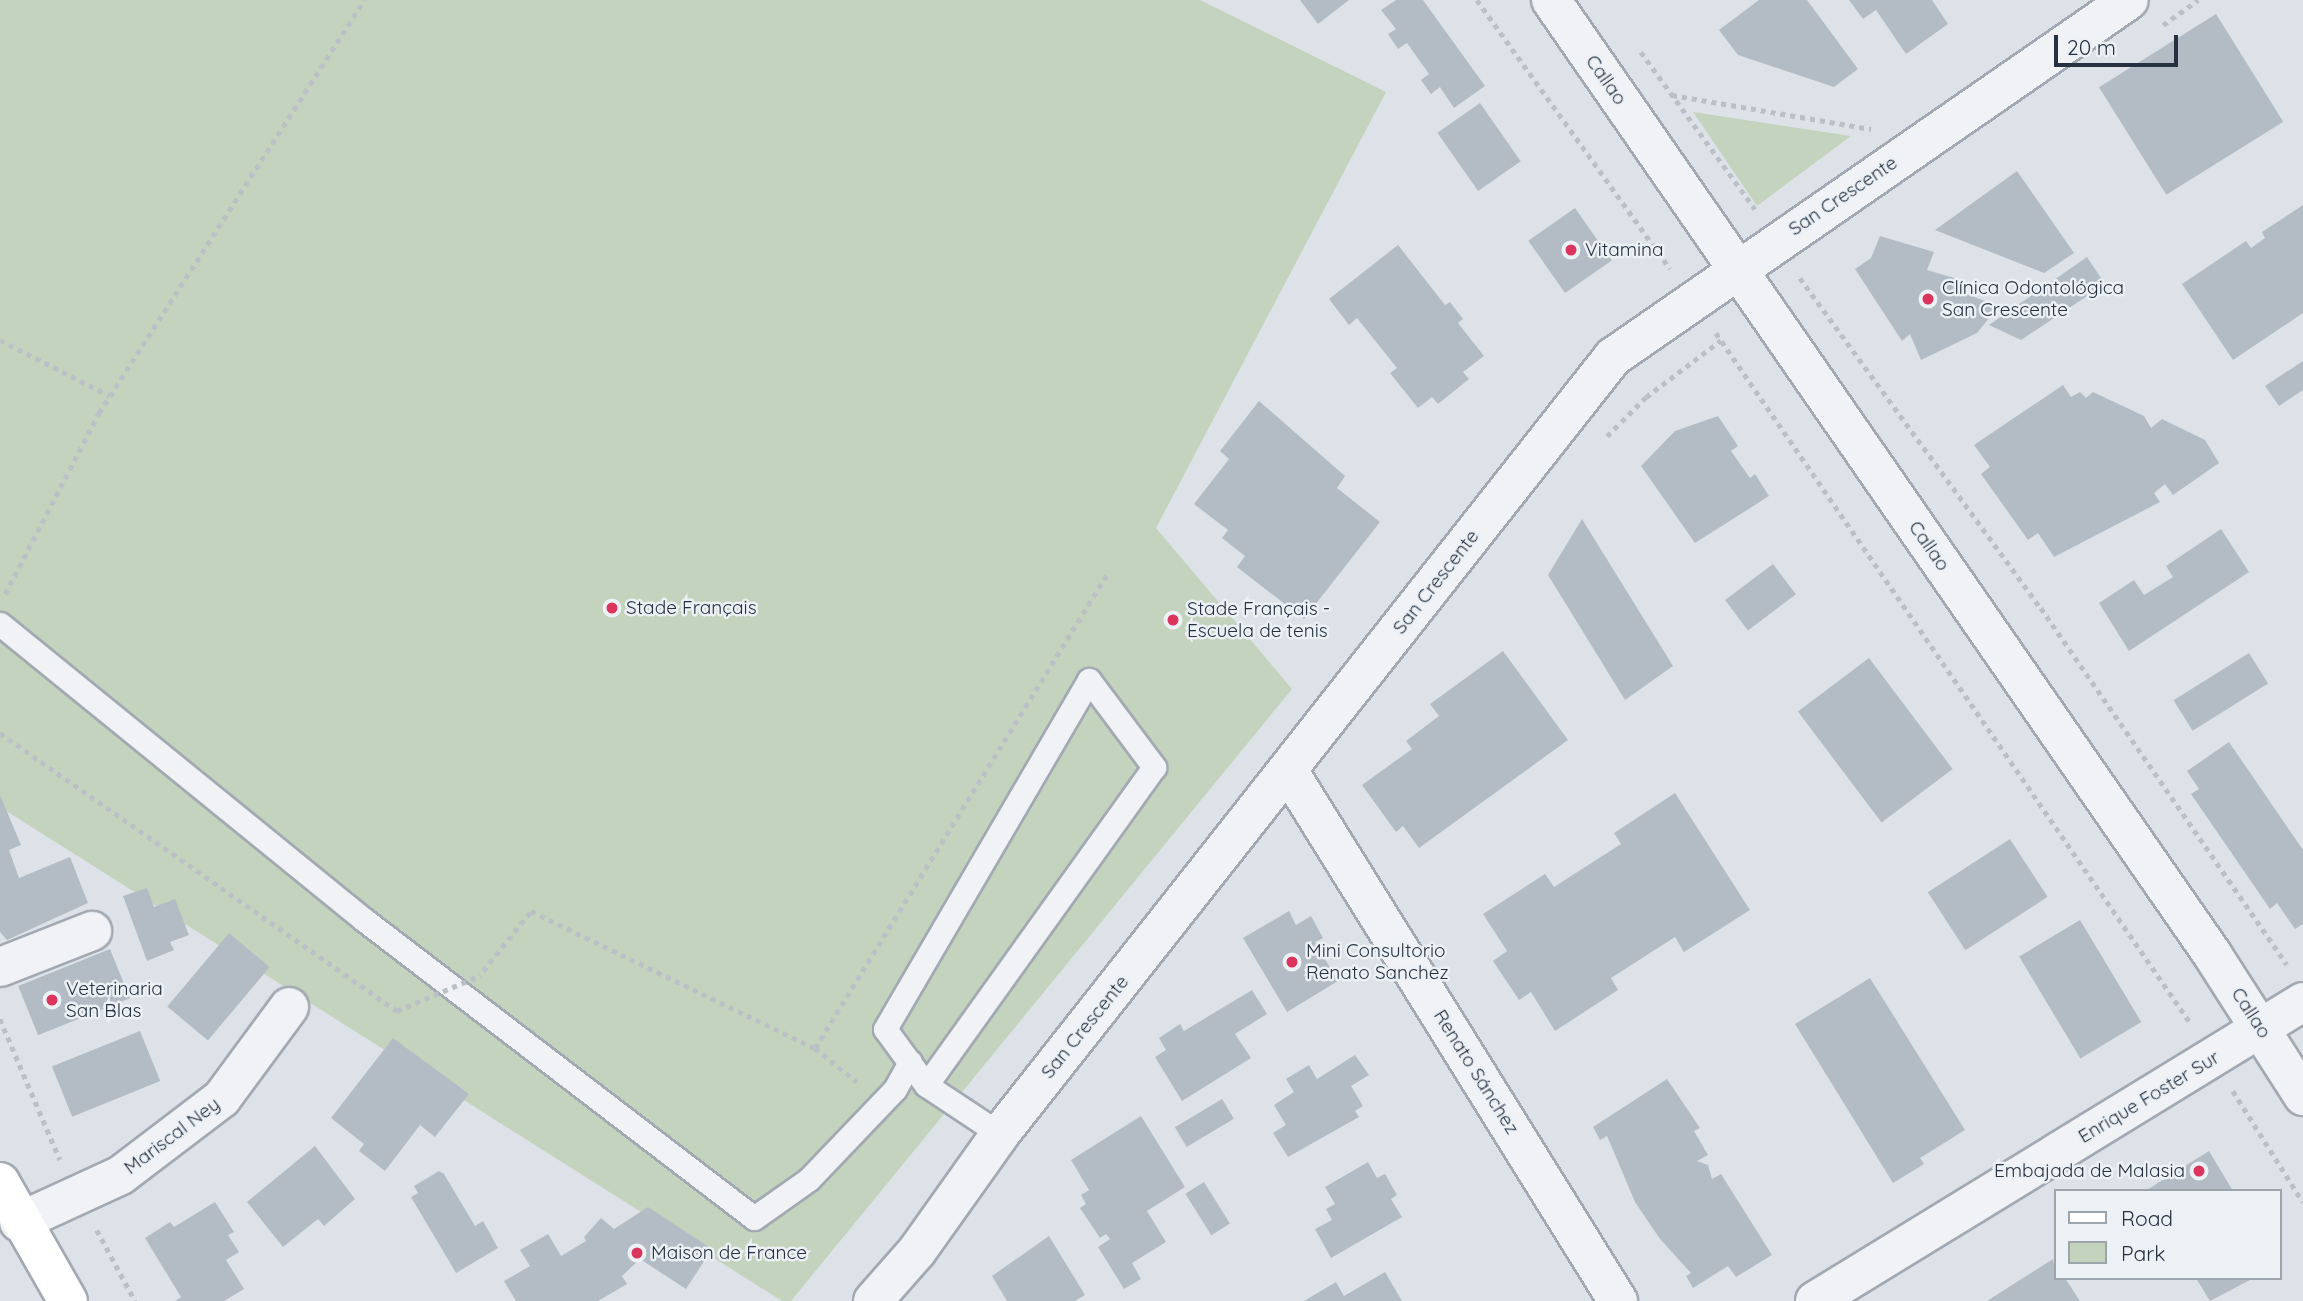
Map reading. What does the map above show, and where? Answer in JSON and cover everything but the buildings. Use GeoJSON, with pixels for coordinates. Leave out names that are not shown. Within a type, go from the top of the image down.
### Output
{"type":"FeatureCollection","features":[{"type":"Feature","properties":{"kind":"main road"},"geometry":{"type":"LineString","coordinates":[[0,1182],[19,1222],[68,1301]]}},
{"type":"Feature","properties":{"kind":"street","name":"Callao"},"geometry":{"type":"LineString","coordinates":[[1551,0],[2261,1028],[2303,1096]]}},
{"type":"Feature","properties":{"kind":"street","name":"San Crescente"},"geometry":{"type":"LineString","coordinates":[[873,1301],[917,1251],[1000,1134],[1614,358],[1692,300],[2129,0]]}},
{"type":"Feature","properties":{"kind":"street","name":"Renato Sánchez"},"geometry":{"type":"LineString","coordinates":[[1289,772],[1618,1301]]}},
{"type":"Feature","properties":{"kind":"street"},"geometry":{"type":"LineString","coordinates":[[0,967],[92,931]]}},
{"type":"Feature","properties":{"kind":"street","name":"Enrique Foster Sur"},"geometry":{"type":"LineString","coordinates":[[1815,1301],[2261,1028],[2299,989]]}},
{"type":"Feature","properties":{"kind":"street","name":"Mariscal Ney"},"geometry":{"type":"LineString","coordinates":[[19,1222],[121,1175],[222,1098],[289,1007]]}},
{"type":"Feature","properties":{"kind":"lane"},"geometry":{"type":"LineString","coordinates":[[0,624],[363,919],[754,1218],[809,1179],[883,1102],[910,1062]]}},
{"type":"Feature","properties":{"kind":"lane"},"geometry":{"type":"LineString","coordinates":[[926,1085],[1154,767],[1089,680],[885,1029],[926,1085],[1000,1134]]}},
{"type":"Feature","properties":{"kind":"path"},"geometry":{"type":"LineString","coordinates":[[0,604],[110,396],[364,0]]}},
{"type":"Feature","properties":{"kind":"path"},"geometry":{"type":"LineString","coordinates":[[1477,0],[1692,300],[1977,708],[2212,1058],[2303,1202]]}},
{"type":"Feature","properties":{"kind":"path"},"geometry":{"type":"LineString","coordinates":[[1634,42],[2041,608],[2299,989]]}},
{"type":"Feature","properties":{"kind":"path"},"geometry":{"type":"LineString","coordinates":[[1671,95],[1878,130]]}},
{"type":"Feature","properties":{"kind":"path"},"geometry":{"type":"LineString","coordinates":[[0,340],[110,396]]}},
{"type":"Feature","properties":{"kind":"path"},"geometry":{"type":"LineString","coordinates":[[815,1048],[1109,571]]}},
{"type":"Feature","properties":{"kind":"path"},"geometry":{"type":"LineString","coordinates":[[0,733],[397,1011],[481,975],[531,911],[815,1048],[883,1102]]}},
{"type":"Feature","properties":{"kind":"green space","name":"Stade Français"},"geometry":{"type":"Polygon","coordinates":[[[0,0],[1200,0],[1386,92],[1156,528],[1292,689],[791,1301],[782,1301],[0,807],[0,0]]]}},
{"type":"Feature","properties":{"kind":"green space"},"geometry":{"type":"Polygon","coordinates":[[[1693,112],[1851,136],[1757,206],[1693,112]]]}},
{"type":"Feature","properties":{"kind":"place","name":"Vitamina"},"geometry":{"type":"Point","coordinates":[1571,250]}},
{"type":"Feature","properties":{"kind":"place","name":"Clínica Odontológica San Crescente"},"geometry":{"type":"Point","coordinates":[1928,299]}},
{"type":"Feature","properties":{"kind":"place","name":"Stade Français"},"geometry":{"type":"Point","coordinates":[612,608]}},
{"type":"Feature","properties":{"kind":"place","name":"Stade Français - Escuela de tenis"},"geometry":{"type":"Point","coordinates":[1173,620]}},
{"type":"Feature","properties":{"kind":"place","name":"Mini Consultorio Renato Sanchez"},"geometry":{"type":"Point","coordinates":[1292,962]}},
{"type":"Feature","properties":{"kind":"place","name":"Veterinaria San Blas"},"geometry":{"type":"Point","coordinates":[52,1000]}},
{"type":"Feature","properties":{"kind":"place","name":"Embajada de Malasia"},"geometry":{"type":"Point","coordinates":[2199,1171]}},
{"type":"Feature","properties":{"kind":"place","name":"Maison de France"},"geometry":{"type":"Point","coordinates":[637,1253]}}]}
